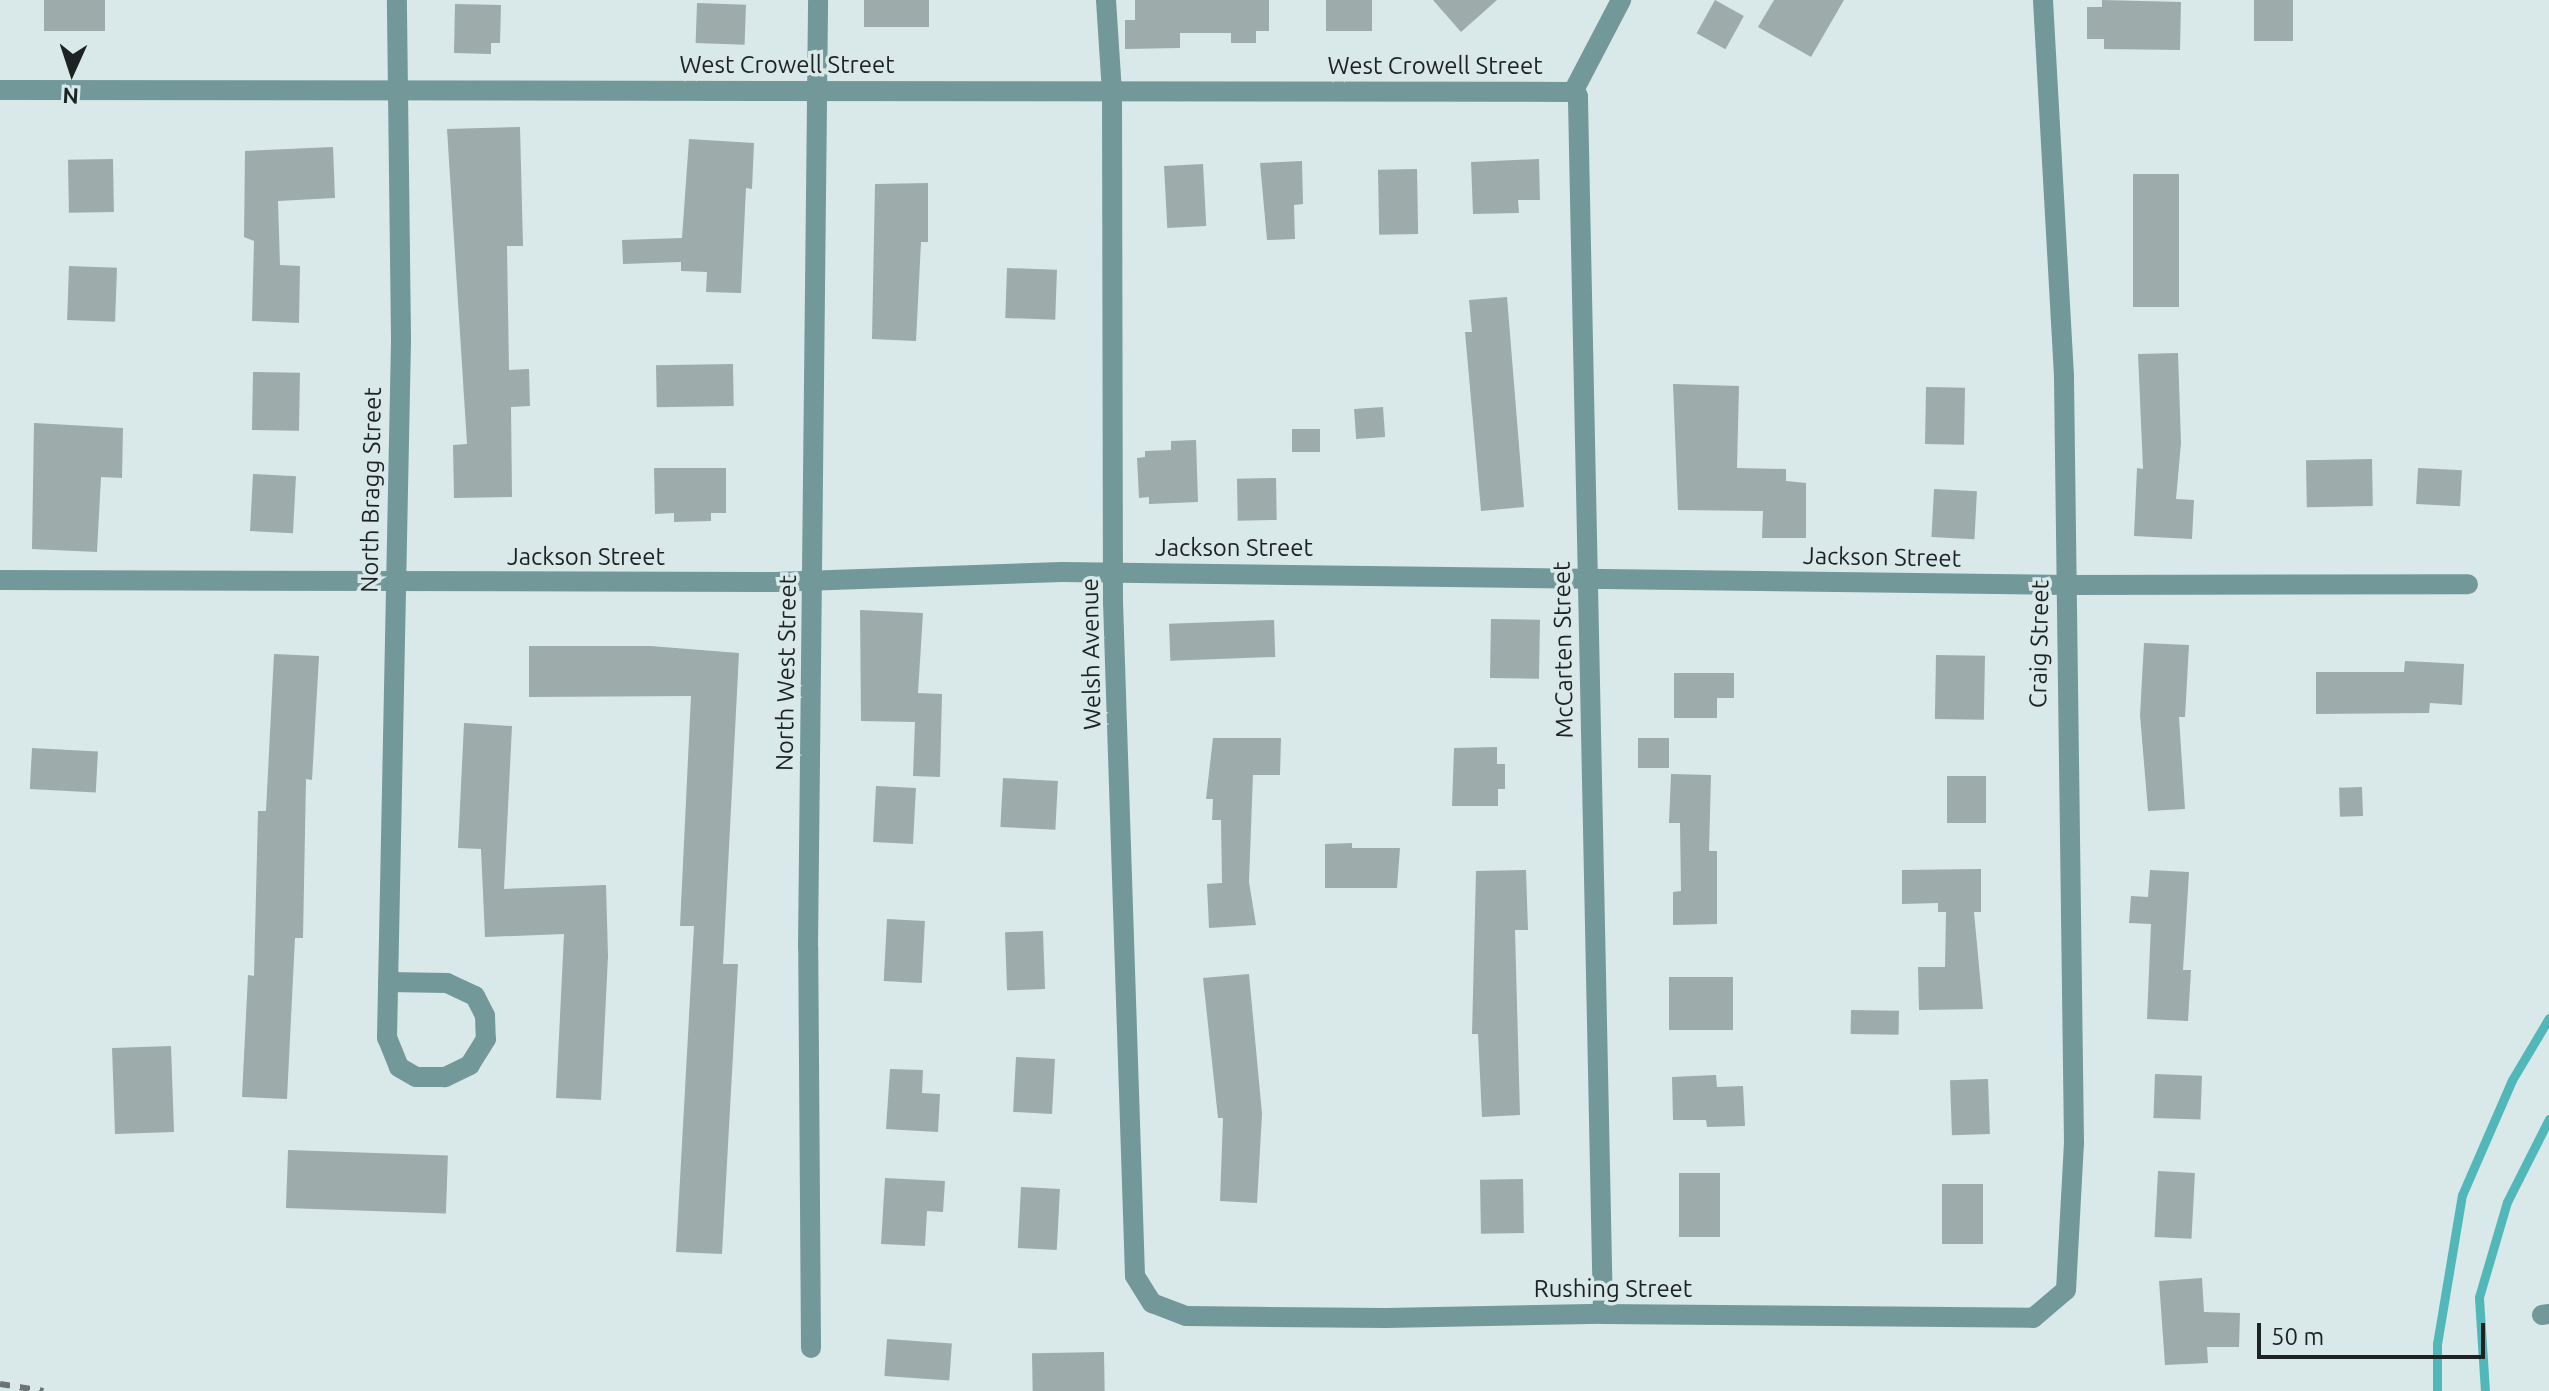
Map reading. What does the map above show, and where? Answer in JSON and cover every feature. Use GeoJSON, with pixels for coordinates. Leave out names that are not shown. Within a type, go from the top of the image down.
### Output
{"type":"FeatureCollection","features":[{"type":"Feature","properties":{"kind":"street","name":"North Bragg Street"},"geometry":{"type":"LineString","coordinates":[[388,982],[447,983],[475,996],[485,1016],[486,1039],[470,1065],[445,1077],[416,1077],[399,1067],[387,1038],[395,584],[401,338],[397,0]]}},
{"type":"Feature","properties":{"kind":"street","name":"North West Street"},"geometry":{"type":"LineString","coordinates":[[811,1348],[818,0]]}},
{"type":"Feature","properties":{"kind":"street","name":"Welsh Avenue"},"geometry":{"type":"LineString","coordinates":[[1106,0],[1112,92],[1116,573],[1135,1276],[1152,1303]]}},
{"type":"Feature","properties":{"kind":"street"},"geometry":{"type":"LineString","coordinates":[[1573,92],[1621,0]]}},
{"type":"Feature","properties":{"kind":"street","name":"Craig Street"},"geometry":{"type":"LineString","coordinates":[[2043,0],[2064,376],[2074,1143],[2066,1290]]}},
{"type":"Feature","properties":{"kind":"street","name":"West Crowell Street"},"geometry":{"type":"LineString","coordinates":[[0,90],[1573,92]]}},
{"type":"Feature","properties":{"kind":"street","name":"McCarten Street"},"geometry":{"type":"LineString","coordinates":[[1573,92],[1578,96],[1603,1314]]}},
{"type":"Feature","properties":{"kind":"street","name":"Jackson Street"},"geometry":{"type":"LineString","coordinates":[[0,580],[395,584],[1116,573],[2067,585],[2468,584]]}},
{"type":"Feature","properties":{"kind":"street","name":"Rushing Street"},"geometry":{"type":"LineString","coordinates":[[1152,1303],[1186,1316],[1603,1314],[2033,1318],[2066,1290]]}},
{"type":"Feature","properties":{"kind":"building"},"geometry":{"type":"Polygon","coordinates":[[[44,0],[105,0],[105,31],[44,31],[44,0]]]}},
{"type":"Feature","properties":{"kind":"building"},"geometry":{"type":"Polygon","coordinates":[[[864,0],[929,0],[929,27],[864,27],[864,0]]]}},
{"type":"Feature","properties":{"kind":"building"},"geometry":{"type":"Polygon","coordinates":[[[1135,0],[1269,0],[1269,31],[1256,31],[1256,43],[1231,43],[1231,33],[1180,33],[1180,48],[1125,49],[1125,20],[1135,20],[1135,0]]]}},
{"type":"Feature","properties":{"kind":"building"},"geometry":{"type":"Polygon","coordinates":[[[1326,0],[1372,0],[1372,31],[1326,31],[1326,0]]]}},
{"type":"Feature","properties":{"kind":"building"},"geometry":{"type":"Polygon","coordinates":[[[1433,0],[1497,0],[1461,32],[1433,0]]]}},
{"type":"Feature","properties":{"kind":"building"},"geometry":{"type":"Polygon","coordinates":[[[1715,0],[1744,16],[1725,49],[1697,33],[1715,0]]]}},
{"type":"Feature","properties":{"kind":"building"},"geometry":{"type":"Polygon","coordinates":[[[1774,0],[1844,0],[1811,57],[1758,27],[1774,0]]]}},
{"type":"Feature","properties":{"kind":"building"},"geometry":{"type":"Polygon","coordinates":[[[2102,0],[2181,2],[2180,50],[2104,49],[2104,39],[2087,39],[2087,7],[2102,7],[2102,0]]]}},
{"type":"Feature","properties":{"kind":"building"},"geometry":{"type":"Polygon","coordinates":[[[2254,0],[2293,0],[2293,41],[2254,41],[2254,0]]]}},
{"type":"Feature","properties":{"kind":"building"},"geometry":{"type":"Polygon","coordinates":[[[697,3],[746,5],[745,45],[696,43],[697,3]]]}},
{"type":"Feature","properties":{"kind":"building"},"geometry":{"type":"Polygon","coordinates":[[[455,4],[501,5],[500,43],[491,43],[491,54],[454,53],[455,4]]]}},
{"type":"Feature","properties":{"kind":"building"},"geometry":{"type":"Polygon","coordinates":[[[520,127],[523,246],[507,246],[509,370],[529,369],[530,406],[511,407],[512,497],[454,498],[453,445],[467,444],[447,129],[520,127]]]}},
{"type":"Feature","properties":{"kind":"building"},"geometry":{"type":"Polygon","coordinates":[[[689,139],[754,143],[752,189],[746,188],[741,293],[706,292],[707,272],[681,271],[681,262],[623,264],[622,240],[682,238],[689,139]]]}},
{"type":"Feature","properties":{"kind":"building"},"geometry":{"type":"Polygon","coordinates":[[[333,147],[335,198],[278,201],[280,265],[300,266],[299,323],[252,321],[254,241],[244,237],[245,151],[333,147]]]}},
{"type":"Feature","properties":{"kind":"building"},"geometry":{"type":"Polygon","coordinates":[[[113,159],[114,212],[69,213],[68,160],[113,159]]]}},
{"type":"Feature","properties":{"kind":"building"},"geometry":{"type":"Polygon","coordinates":[[[1539,159],[1540,200],[1518,200],[1519,213],[1473,214],[1471,162],[1539,159]]]}},
{"type":"Feature","properties":{"kind":"building"},"geometry":{"type":"Polygon","coordinates":[[[1302,161],[1303,204],[1294,205],[1295,239],[1267,240],[1260,163],[1302,161]]]}},
{"type":"Feature","properties":{"kind":"building"},"geometry":{"type":"Polygon","coordinates":[[[1203,164],[1206,226],[1167,228],[1164,166],[1203,164]]]}},
{"type":"Feature","properties":{"kind":"building"},"geometry":{"type":"Polygon","coordinates":[[[1417,169],[1418,234],[1379,235],[1378,170],[1417,169]]]}},
{"type":"Feature","properties":{"kind":"building"},"geometry":{"type":"Polygon","coordinates":[[[2133,174],[2179,174],[2179,307],[2133,307],[2133,174]]]}},
{"type":"Feature","properties":{"kind":"building"},"geometry":{"type":"Polygon","coordinates":[[[928,183],[928,242],[921,242],[916,341],[872,339],[875,184],[928,183]]]}},
{"type":"Feature","properties":{"kind":"building"},"geometry":{"type":"Polygon","coordinates":[[[69,266],[117,268],[115,322],[67,320],[69,266]]]}},
{"type":"Feature","properties":{"kind":"building"},"geometry":{"type":"Polygon","coordinates":[[[1007,268],[1057,270],[1055,320],[1005,318],[1007,268]]]}},
{"type":"Feature","properties":{"kind":"building"},"geometry":{"type":"Polygon","coordinates":[[[1507,297],[1524,507],[1481,511],[1465,332],[1472,332],[1469,300],[1507,297]]]}},
{"type":"Feature","properties":{"kind":"building"},"geometry":{"type":"Polygon","coordinates":[[[2178,353],[2181,443],[2176,499],[2194,500],[2192,539],[2134,536],[2137,468],[2143,469],[2138,354],[2178,353]]]}},
{"type":"Feature","properties":{"kind":"building"},"geometry":{"type":"Polygon","coordinates":[[[733,364],[734,406],[657,407],[656,365],[733,364]]]}},
{"type":"Feature","properties":{"kind":"building"},"geometry":{"type":"Polygon","coordinates":[[[253,372],[300,373],[299,431],[252,430],[253,372]]]}},
{"type":"Feature","properties":{"kind":"building"},"geometry":{"type":"Polygon","coordinates":[[[1673,384],[1739,386],[1737,468],[1786,469],[1786,481],[1806,483],[1806,538],[1762,538],[1763,511],[1678,510],[1673,384]]]}},
{"type":"Feature","properties":{"kind":"building"},"geometry":{"type":"Polygon","coordinates":[[[1926,387],[1965,388],[1964,445],[1925,444],[1926,387]]]}},
{"type":"Feature","properties":{"kind":"building"},"geometry":{"type":"Polygon","coordinates":[[[1383,407],[1385,437],[1356,439],[1354,409],[1383,407]]]}},
{"type":"Feature","properties":{"kind":"building"},"geometry":{"type":"Polygon","coordinates":[[[34,423],[123,428],[122,478],[101,477],[97,552],[32,549],[34,423]]]}},
{"type":"Feature","properties":{"kind":"building"},"geometry":{"type":"Polygon","coordinates":[[[1292,429],[1320,429],[1320,452],[1292,452],[1292,429]]]}},
{"type":"Feature","properties":{"kind":"building"},"geometry":{"type":"Polygon","coordinates":[[[1196,440],[1198,502],[1149,504],[1149,497],[1139,498],[1137,458],[1145,457],[1145,451],[1171,450],[1171,441],[1196,440]]]}},
{"type":"Feature","properties":{"kind":"building"},"geometry":{"type":"Polygon","coordinates":[[[2372,459],[2373,506],[2307,507],[2306,460],[2372,459]]]}},
{"type":"Feature","properties":{"kind":"building"},"geometry":{"type":"Polygon","coordinates":[[[654,468],[726,468],[726,513],[711,513],[711,521],[674,522],[674,513],[655,514],[654,468]]]}},
{"type":"Feature","properties":{"kind":"building"},"geometry":{"type":"Polygon","coordinates":[[[2418,468],[2462,470],[2460,506],[2416,504],[2418,468]]]}},
{"type":"Feature","properties":{"kind":"building"},"geometry":{"type":"Polygon","coordinates":[[[253,474],[296,476],[293,533],[250,531],[253,474]]]}},
{"type":"Feature","properties":{"kind":"building"},"geometry":{"type":"Polygon","coordinates":[[[1276,478],[1277,520],[1238,521],[1237,479],[1276,478]]]}},
{"type":"Feature","properties":{"kind":"building"},"geometry":{"type":"Polygon","coordinates":[[[1934,489],[1977,491],[1974,539],[1931,537],[1934,489]]]}},
{"type":"Feature","properties":{"kind":"building"},"geometry":{"type":"Polygon","coordinates":[[[860,610],[923,613],[918,693],[942,694],[940,777],[913,776],[915,722],[861,721],[860,610]]]}},
{"type":"Feature","properties":{"kind":"building"},"geometry":{"type":"Polygon","coordinates":[[[1491,619],[1540,620],[1539,679],[1490,678],[1491,619]]]}},
{"type":"Feature","properties":{"kind":"building"},"geometry":{"type":"Polygon","coordinates":[[[1274,620],[1275,657],[1170,661],[1169,624],[1274,620]]]}},
{"type":"Feature","properties":{"kind":"building"},"geometry":{"type":"Polygon","coordinates":[[[2144,643],[2189,645],[2185,717],[2179,717],[2185,809],[2148,811],[2140,715],[2144,643]]]}},
{"type":"Feature","properties":{"kind":"building"},"geometry":{"type":"Polygon","coordinates":[[[529,646],[650,646],[739,653],[723,964],[738,964],[722,1254],[676,1252],[694,926],[680,926],[691,696],[529,697],[529,646]]]}},
{"type":"Feature","properties":{"kind":"building"},"geometry":{"type":"Polygon","coordinates":[[[274,654],[319,656],[312,780],[306,779],[303,938],[295,938],[287,1099],[242,1097],[248,975],[254,976],[258,811],[266,811],[274,654]]]}},
{"type":"Feature","properties":{"kind":"building"},"geometry":{"type":"Polygon","coordinates":[[[1936,655],[1985,656],[1984,720],[1935,719],[1936,655]]]}},
{"type":"Feature","properties":{"kind":"building"},"geometry":{"type":"Polygon","coordinates":[[[2405,661],[2464,664],[2462,705],[2430,703],[2429,713],[2316,714],[2316,672],[2404,672],[2405,661]]]}},
{"type":"Feature","properties":{"kind":"building"},"geometry":{"type":"Polygon","coordinates":[[[1674,673],[1734,673],[1734,698],[1717,698],[1717,718],[1674,718],[1674,673]]]}},
{"type":"Feature","properties":{"kind":"building"},"geometry":{"type":"Polygon","coordinates":[[[464,723],[512,726],[504,889],[606,885],[608,956],[601,1100],[556,1098],[564,934],[485,937],[481,849],[458,848],[464,723]]]}},
{"type":"Feature","properties":{"kind":"building"},"geometry":{"type":"Polygon","coordinates":[[[1213,738],[1281,738],[1280,775],[1253,775],[1249,882],[1256,925],[1209,928],[1207,884],[1222,883],[1221,820],[1212,820],[1213,799],[1206,799],[1213,738]]]}},
{"type":"Feature","properties":{"kind":"building"},"geometry":{"type":"Polygon","coordinates":[[[1638,738],[1669,738],[1669,768],[1638,768],[1638,738]]]}},
{"type":"Feature","properties":{"kind":"building"},"geometry":{"type":"Polygon","coordinates":[[[1497,747],[1497,764],[1505,764],[1505,789],[1498,789],[1498,806],[1452,806],[1454,748],[1497,747]]]}},
{"type":"Feature","properties":{"kind":"building"},"geometry":{"type":"Polygon","coordinates":[[[32,748],[98,751],[96,792],[30,789],[32,748]]]}},
{"type":"Feature","properties":{"kind":"building"},"geometry":{"type":"Polygon","coordinates":[[[1671,774],[1711,775],[1709,851],[1717,851],[1717,924],[1673,925],[1673,892],[1681,891],[1680,823],[1669,823],[1671,774]]]}},
{"type":"Feature","properties":{"kind":"building"},"geometry":{"type":"Polygon","coordinates":[[[1947,776],[1986,776],[1986,823],[1947,823],[1947,776]]]}},
{"type":"Feature","properties":{"kind":"building"},"geometry":{"type":"Polygon","coordinates":[[[1003,778],[1058,781],[1055,830],[1000,827],[1003,778]]]}},
{"type":"Feature","properties":{"kind":"building"},"geometry":{"type":"Polygon","coordinates":[[[876,786],[916,788],[913,844],[873,842],[876,786]]]}},
{"type":"Feature","properties":{"kind":"building"},"geometry":{"type":"Polygon","coordinates":[[[2362,787],[2363,816],[2340,817],[2339,788],[2362,787]]]}},
{"type":"Feature","properties":{"kind":"building"},"geometry":{"type":"Polygon","coordinates":[[[1352,843],[1352,848],[1400,848],[1397,888],[1325,888],[1325,844],[1352,843]]]}},
{"type":"Feature","properties":{"kind":"building"},"geometry":{"type":"Polygon","coordinates":[[[1981,869],[1981,912],[1974,912],[1983,1009],[1919,1010],[1918,967],[1945,967],[1946,912],[1938,912],[1938,903],[1902,904],[1902,870],[1981,869]]]}},
{"type":"Feature","properties":{"kind":"building"},"geometry":{"type":"Polygon","coordinates":[[[1526,870],[1528,930],[1515,930],[1520,1115],[1482,1117],[1478,1034],[1472,1034],[1476,871],[1526,870]]]}},
{"type":"Feature","properties":{"kind":"building"},"geometry":{"type":"Polygon","coordinates":[[[2150,870],[2189,872],[2183,970],[2191,970],[2188,1021],[2147,1019],[2151,924],[2129,923],[2131,896],[2148,897],[2150,870]]]}},
{"type":"Feature","properties":{"kind":"building"},"geometry":{"type":"Polygon","coordinates":[[[887,919],[925,921],[922,983],[884,981],[887,919]]]}},
{"type":"Feature","properties":{"kind":"building"},"geometry":{"type":"Polygon","coordinates":[[[1043,931],[1045,989],[1007,990],[1005,932],[1043,931]]]}},
{"type":"Feature","properties":{"kind":"building"},"geometry":{"type":"Polygon","coordinates":[[[1249,974],[1262,1114],[1257,1203],[1220,1201],[1223,1118],[1218,1118],[1203,978],[1249,974]]]}},
{"type":"Feature","properties":{"kind":"building"},"geometry":{"type":"Polygon","coordinates":[[[1669,977],[1733,977],[1733,1030],[1669,1030],[1669,977]]]}},
{"type":"Feature","properties":{"kind":"building"},"geometry":{"type":"Polygon","coordinates":[[[1851,1010],[1899,1011],[1899,1035],[1851,1034],[1851,1010]]]}},
{"type":"Feature","properties":{"kind":"building"},"geometry":{"type":"Polygon","coordinates":[[[171,1046],[174,1132],[115,1134],[112,1048],[171,1046]]]}},
{"type":"Feature","properties":{"kind":"building"},"geometry":{"type":"Polygon","coordinates":[[[1016,1057],[1055,1059],[1052,1114],[1013,1112],[1016,1057]]]}},
{"type":"Feature","properties":{"kind":"building"},"geometry":{"type":"Polygon","coordinates":[[[890,1069],[923,1070],[922,1093],[940,1094],[938,1132],[886,1129],[890,1069]]]}},
{"type":"Feature","properties":{"kind":"building"},"geometry":{"type":"Polygon","coordinates":[[[2155,1074],[2202,1076],[2200,1120],[2153,1118],[2155,1074]]]}},
{"type":"Feature","properties":{"kind":"building"},"geometry":{"type":"Polygon","coordinates":[[[1716,1075],[1717,1087],[1743,1086],[1745,1126],[1707,1127],[1706,1120],[1673,1120],[1672,1077],[1716,1075]]]}},
{"type":"Feature","properties":{"kind":"building"},"geometry":{"type":"Polygon","coordinates":[[[1988,1079],[1990,1134],[1952,1135],[1950,1080],[1988,1079]]]}},
{"type":"Feature","properties":{"kind":"building"},"geometry":{"type":"Polygon","coordinates":[[[288,1150],[448,1156],[446,1214],[286,1208],[288,1150]]]}},
{"type":"Feature","properties":{"kind":"building"},"geometry":{"type":"Polygon","coordinates":[[[2158,1171],[2195,1173],[2191,1239],[2155,1237],[2158,1171]]]}},
{"type":"Feature","properties":{"kind":"building"},"geometry":{"type":"Polygon","coordinates":[[[1679,1173],[1720,1173],[1720,1237],[1679,1237],[1679,1173]]]}},
{"type":"Feature","properties":{"kind":"building"},"geometry":{"type":"Polygon","coordinates":[[[885,1178],[945,1181],[943,1212],[927,1211],[925,1246],[881,1244],[885,1178]]]}},
{"type":"Feature","properties":{"kind":"building"},"geometry":{"type":"Polygon","coordinates":[[[1523,1179],[1524,1233],[1481,1234],[1480,1180],[1523,1179]]]}},
{"type":"Feature","properties":{"kind":"building"},"geometry":{"type":"Polygon","coordinates":[[[1942,1184],[1983,1184],[1983,1244],[1942,1244],[1942,1184]]]}},
{"type":"Feature","properties":{"kind":"building"},"geometry":{"type":"Polygon","coordinates":[[[1021,1187],[1060,1189],[1057,1250],[1018,1248],[1021,1187]]]}},
{"type":"Feature","properties":{"kind":"building"},"geometry":{"type":"Polygon","coordinates":[[[2202,1278],[2204,1312],[2240,1313],[2239,1347],[2207,1347],[2208,1363],[2165,1365],[2159,1281],[2202,1278]]]}},
{"type":"Feature","properties":{"kind":"building"},"geometry":{"type":"Polygon","coordinates":[[[887,1339],[952,1344],[949,1380],[884,1376],[887,1339]]]}},
{"type":"Feature","properties":{"kind":"building"},"geometry":{"type":"Polygon","coordinates":[[[1104,1352],[1105,1391],[1033,1391],[1032,1353],[1104,1352]]]}},
{"type":"Feature","properties":{"kind":"waterway"},"geometry":{"type":"LineString","coordinates":[[2437,1391],[2437,1344],[2462,1195],[2512,1080],[2549,1018]]}},
{"type":"Feature","properties":{"kind":"waterway"},"geometry":{"type":"LineString","coordinates":[[2485,1391],[2479,1297],[2507,1202],[2549,1119]]}},
{"type":"Feature","properties":{"kind":"railway"},"geometry":{"type":"LineString","coordinates":[[0,1384],[43,1391]]}}]}
